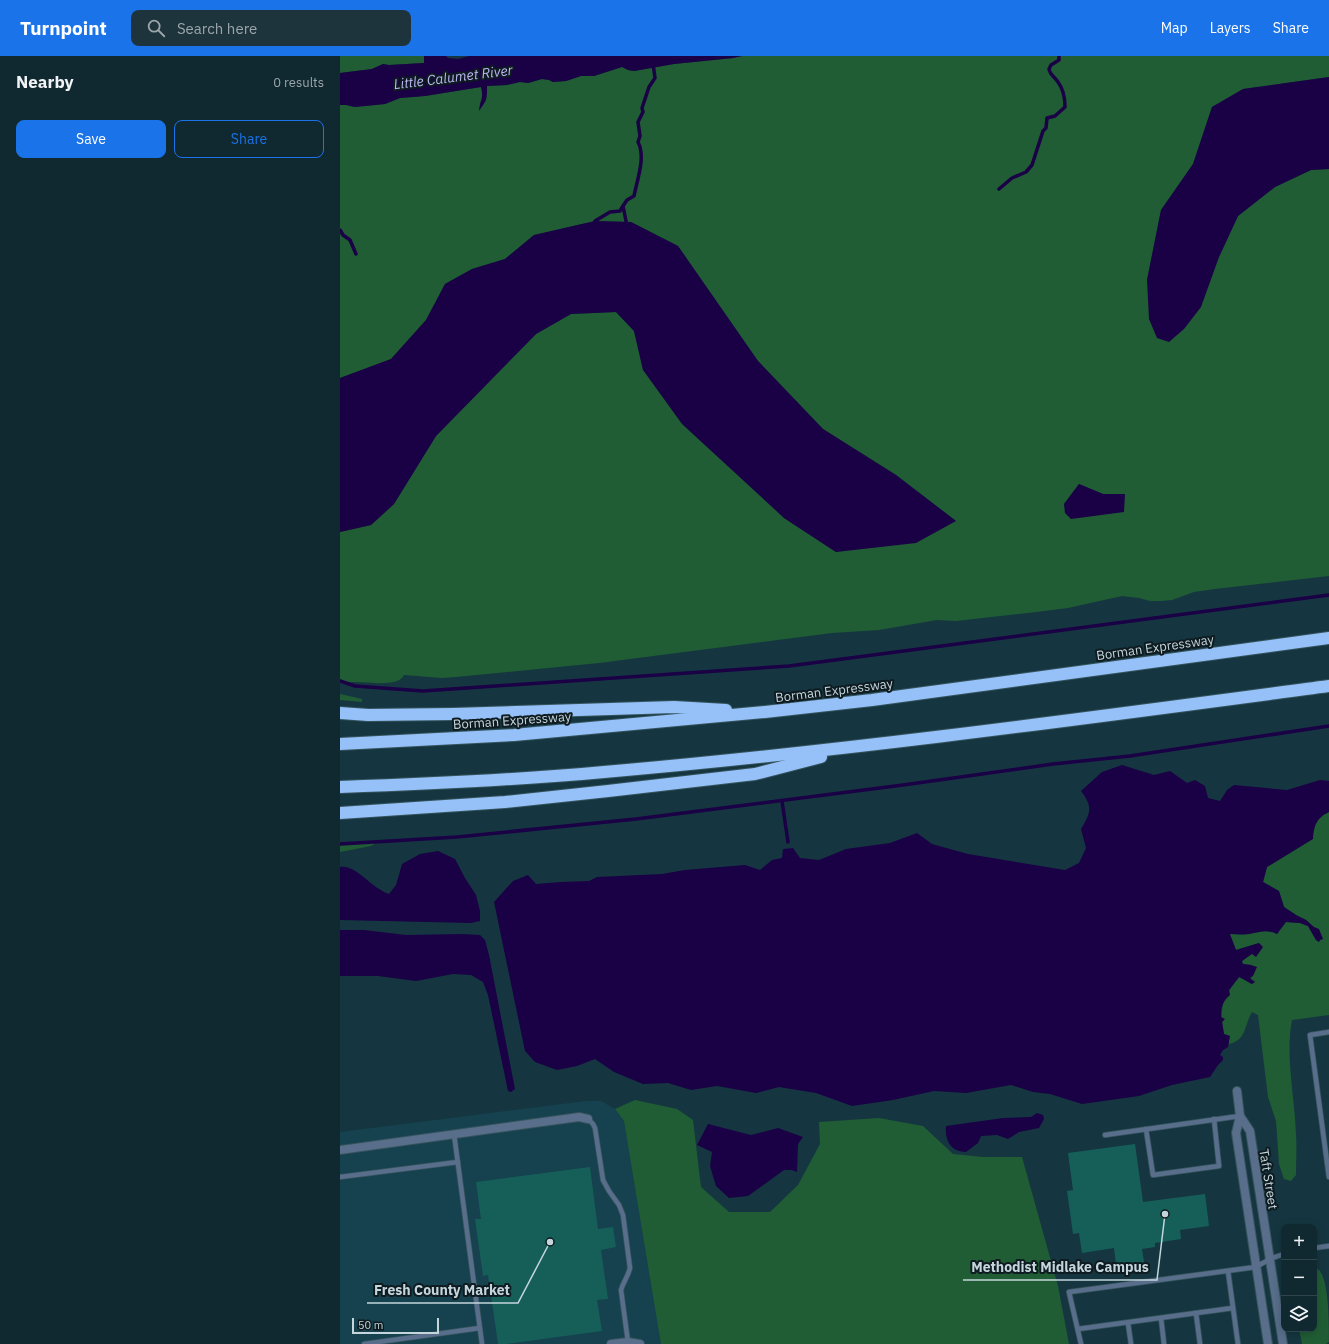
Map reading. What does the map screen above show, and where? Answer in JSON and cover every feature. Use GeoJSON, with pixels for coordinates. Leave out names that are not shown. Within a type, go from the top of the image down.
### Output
{"type":"FeatureCollection","features":[{"type":"Feature","properties":{"kind":"highway","name":"Borman Expressway"},"geometry":{"type":"LineString","coordinates":[[340,744],[514,735],[765,712],[872,700],[1329,638]]}},
{"type":"Feature","properties":{"kind":"highway"},"geometry":{"type":"LineString","coordinates":[[340,787],[498,780],[602,773],[862,746],[1329,686]]}},
{"type":"Feature","properties":{"kind":"highway"},"geometry":{"type":"LineString","coordinates":[[340,713],[368,715],[445,714],[674,707],[765,712]]}},
{"type":"Feature","properties":{"kind":"highway"},"geometry":{"type":"LineString","coordinates":[[340,813],[505,802],[755,774],[862,746]]}},
{"type":"Feature","properties":{"kind":"street","name":"Taft Street"},"geometry":{"type":"LineString","coordinates":[[1237,1091],[1240,1116],[1236,1133],[1268,1344]]}},
{"type":"Feature","properties":{"kind":"street","name":"Taft Street"},"geometry":{"type":"LineString","coordinates":[[1240,1116],[1250,1131],[1283,1344]]}},
{"type":"Feature","properties":{"kind":"street"},"geometry":{"type":"LineString","coordinates":[[340,1150],[578,1117],[588,1119]]}},
{"type":"Feature","properties":{"kind":"street"},"geometry":{"type":"LineString","coordinates":[[612,1344],[628,1342],[640,1344]]}},
{"type":"Feature","properties":{"kind":"lane"},"geometry":{"type":"LineString","coordinates":[[1329,1032],[1310,1035],[1329,1177]]}},
{"type":"Feature","properties":{"kind":"lane"},"geometry":{"type":"LineString","coordinates":[[1105,1135],[1240,1116]]}},
{"type":"Feature","properties":{"kind":"lane"},"geometry":{"type":"LineString","coordinates":[[588,1119],[595,1128],[603,1180],[619,1205],[623,1215],[630,1268],[621,1290],[628,1342]]}},
{"type":"Feature","properties":{"kind":"lane"},"geometry":{"type":"LineString","coordinates":[[1146,1129],[1153,1175],[1219,1166],[1214,1119]]}},
{"type":"Feature","properties":{"kind":"lane"},"geometry":{"type":"LineString","coordinates":[[454,1134],[482,1344]]}},
{"type":"Feature","properties":{"kind":"lane"},"geometry":{"type":"LineString","coordinates":[[340,1177],[458,1162]]}},
{"type":"Feature","properties":{"kind":"lane"},"geometry":{"type":"LineString","coordinates":[[1317,1248],[1329,1246]]}},
{"type":"Feature","properties":{"kind":"lane"},"geometry":{"type":"LineString","coordinates":[[1081,1344],[1069,1292],[1256,1267],[1281,1255]]}},
{"type":"Feature","properties":{"kind":"lane"},"geometry":{"type":"LineString","coordinates":[[1228,1271],[1238,1344]]}},
{"type":"Feature","properties":{"kind":"lane"},"geometry":{"type":"LineString","coordinates":[[1078,1329],[1233,1308]]}},
{"type":"Feature","properties":{"kind":"lane"},"geometry":{"type":"LineString","coordinates":[[1196,1313],[1200,1344]]}},
{"type":"Feature","properties":{"kind":"lane"},"geometry":{"type":"LineString","coordinates":[[1161,1318],[1164,1344]]}},
{"type":"Feature","properties":{"kind":"lane"},"geometry":{"type":"LineString","coordinates":[[1128,1322],[1131,1344]]}},
{"type":"Feature","properties":{"kind":"lane"},"geometry":{"type":"LineString","coordinates":[[364,1344],[480,1328]]}},
{"type":"Feature","properties":{"kind":"shaded area"},"geometry":{"type":"Polygon","coordinates":[[[586,1101],[601,1101],[615,1109],[624,1121],[663,1344],[340,1344],[340,1132],[586,1101]]]}},
{"type":"Feature","properties":{"kind":"green space"},"geometry":{"type":"Polygon","coordinates":[[[340,56],[424,56],[424,63],[383,64],[372,69],[340,73],[340,56]]]}},
{"type":"Feature","properties":{"kind":"green space"},"geometry":{"type":"Polygon","coordinates":[[[742,56],[1329,56],[1329,77],[1243,89],[1212,107],[1193,164],[1161,210],[1147,280],[1219,257],[1238,216],[1275,187],[1311,170],[1329,169],[1329,576],[1194,592],[1172,600],[1150,601],[1122,596],[1068,608],[956,621],[937,620],[879,630],[832,633],[599,663],[442,678],[404,675],[394,682],[386,683],[346,683],[340,679],[340,532],[371,525],[394,504],[436,436],[536,334],[571,314],[616,312],[634,331],[643,370],[784,518],[836,552],[956,521],[896,475],[823,429],[758,361],[678,246],[631,222],[595,221],[534,235],[505,259],[472,269],[445,284],[426,320],[391,359],[340,378],[340,105],[355,107],[385,104],[400,98],[425,96],[481,87],[484,96],[480,105],[486,101],[487,86],[507,85],[520,82],[528,83],[542,79],[553,82],[566,81],[581,76],[594,76],[622,67],[634,71],[674,64],[742,56]],[[1079,484],[1064,504],[1103,494],[1079,484]]]}},
{"type":"Feature","properties":{"kind":"green space"},"geometry":{"type":"Polygon","coordinates":[[[340,694],[362,699],[362,702],[340,700],[340,694]]]}},
{"type":"Feature","properties":{"kind":"green space"},"geometry":{"type":"Polygon","coordinates":[[[1329,812],[1329,1015],[1292,1020],[1290,1034],[1290,1062],[1295,1121],[1296,1175],[1291,1181],[1284,1179],[1279,1164],[1276,1121],[1268,1097],[1258,1015],[1252,1012],[1242,1036],[1235,1042],[1229,1044],[1229,1036],[1224,1034],[1222,1016],[1223,1003],[1229,991],[1240,976],[1251,984],[1255,981],[1250,977],[1251,965],[1242,964],[1242,961],[1252,953],[1259,943],[1236,950],[1229,934],[1247,934],[1266,931],[1277,934],[1285,922],[1300,923],[1308,926],[1316,940],[1319,942],[1320,940],[1314,928],[1306,920],[1284,907],[1279,891],[1263,882],[1267,867],[1312,839],[1316,823],[1321,817],[1329,812]]]}},
{"type":"Feature","properties":{"kind":"green space"},"geometry":{"type":"Polygon","coordinates":[[[379,841],[371,846],[340,852],[340,844],[379,841]]]}},
{"type":"Feature","properties":{"kind":"green space"},"geometry":{"type":"Polygon","coordinates":[[[635,1100],[677,1109],[693,1120],[701,1187],[729,1212],[770,1212],[798,1185],[820,1144],[819,1122],[879,1118],[923,1126],[953,1154],[983,1157],[1022,1157],[1058,1286],[1069,1344],[661,1344],[624,1121],[615,1109],[635,1100]]]}},
{"type":"Feature","properties":{"kind":"green space"},"geometry":{"type":"Polygon","coordinates":[[[1317,1269],[1321,1272],[1326,1287],[1329,1342],[1326,1344],[1302,1344],[1300,1332],[1317,1332],[1317,1269]]]}},
{"type":"Feature","properties":{"kind":"water","name":"Little Calumet River"},"geometry":{"type":"Polygon","coordinates":[[[424,56],[446,56],[448,58],[458,59],[469,56],[742,56],[674,64],[634,71],[622,67],[594,76],[581,76],[566,81],[553,82],[542,79],[528,83],[520,82],[507,85],[487,86],[486,99],[479,111],[482,97],[481,87],[425,96],[400,98],[385,104],[355,107],[340,105],[340,73],[372,69],[383,64],[424,63],[424,56]]]}},
{"type":"Feature","properties":{"kind":"water"},"geometry":{"type":"Polygon","coordinates":[[[1329,77],[1329,169],[1311,170],[1275,187],[1238,216],[1219,257],[1201,307],[1184,329],[1169,342],[1157,338],[1149,319],[1147,280],[1161,210],[1193,164],[1212,107],[1243,89],[1329,77]]]}},
{"type":"Feature","properties":{"kind":"water"},"geometry":{"type":"Polygon","coordinates":[[[595,221],[631,222],[678,246],[758,361],[823,429],[896,475],[956,521],[916,543],[836,552],[784,518],[682,424],[643,370],[634,331],[616,312],[571,314],[536,334],[436,436],[394,504],[371,525],[340,532],[340,378],[391,359],[426,320],[445,284],[472,269],[505,259],[534,235],[595,221]]]}},
{"type":"Feature","properties":{"kind":"water"},"geometry":{"type":"Polygon","coordinates":[[[1079,484],[1103,494],[1125,494],[1124,512],[1071,519],[1065,513],[1064,504],[1079,484]]]}},
{"type":"Feature","properties":{"kind":"water"},"geometry":{"type":"Polygon","coordinates":[[[1122,765],[1154,775],[1170,771],[1187,783],[1195,780],[1205,786],[1208,798],[1220,801],[1227,790],[1234,785],[1287,790],[1320,780],[1329,781],[1329,812],[1321,817],[1316,823],[1313,839],[1267,867],[1263,882],[1279,891],[1284,907],[1319,929],[1323,939],[1319,942],[1316,940],[1308,926],[1300,923],[1286,922],[1277,934],[1267,931],[1247,934],[1230,934],[1236,950],[1259,943],[1263,947],[1256,957],[1252,954],[1242,961],[1243,964],[1257,967],[1253,976],[1250,978],[1255,982],[1252,984],[1239,977],[1229,990],[1230,995],[1222,1005],[1221,1017],[1225,1019],[1222,1022],[1224,1034],[1230,1036],[1228,1047],[1223,1050],[1220,1055],[1223,1057],[1223,1060],[1210,1077],[1172,1085],[1139,1096],[1082,1104],[1050,1094],[1033,1092],[1011,1085],[966,1093],[934,1091],[893,1100],[852,1106],[816,1093],[779,1087],[756,1093],[717,1086],[691,1090],[668,1083],[643,1084],[614,1072],[595,1059],[577,1066],[557,1070],[535,1062],[525,1051],[494,902],[513,881],[528,875],[536,884],[589,881],[597,877],[662,874],[685,870],[745,865],[760,870],[772,860],[782,858],[783,849],[793,848],[800,858],[819,860],[846,849],[890,843],[917,833],[932,844],[968,854],[1065,870],[1079,863],[1086,848],[1081,829],[1089,814],[1089,806],[1081,791],[1102,772],[1122,765]]]}},
{"type":"Feature","properties":{"kind":"water"},"geometry":{"type":"Polygon","coordinates":[[[438,851],[455,859],[476,895],[480,911],[480,921],[471,923],[340,920],[340,867],[351,868],[376,887],[389,894],[396,885],[402,864],[420,854],[438,851]]]}},
{"type":"Feature","properties":{"kind":"water"},"geometry":{"type":"Polygon","coordinates":[[[340,930],[364,930],[406,935],[480,935],[485,940],[489,955],[515,1089],[511,1092],[508,1091],[488,995],[483,982],[471,975],[453,974],[416,981],[378,976],[340,976],[340,930]]]}},
{"type":"Feature","properties":{"kind":"water"},"geometry":{"type":"Polygon","coordinates":[[[1037,1113],[1043,1115],[1044,1119],[1039,1128],[1019,1132],[1008,1139],[997,1135],[981,1136],[978,1143],[966,1152],[956,1150],[952,1147],[946,1136],[946,1126],[1003,1118],[1031,1117],[1037,1113]]]}},
{"type":"Feature","properties":{"kind":"water"},"geometry":{"type":"Polygon","coordinates":[[[708,1124],[751,1135],[778,1128],[803,1137],[798,1144],[797,1172],[792,1170],[784,1170],[748,1196],[729,1198],[716,1186],[710,1166],[712,1152],[697,1145],[708,1124]]]}},
{"type":"Feature","properties":{"kind":"building"},"geometry":{"type":"Polygon","coordinates":[[[1135,1144],[1143,1202],[1205,1194],[1209,1226],[1180,1230],[1181,1239],[1155,1243],[1155,1247],[1142,1249],[1145,1268],[1117,1272],[1114,1248],[1082,1253],[1079,1233],[1073,1234],[1067,1191],[1073,1190],[1068,1153],[1135,1144]]]}},
{"type":"Feature","properties":{"kind":"building"},"geometry":{"type":"Polygon","coordinates":[[[590,1167],[598,1229],[613,1227],[616,1247],[601,1250],[608,1299],[597,1300],[602,1331],[498,1344],[488,1275],[483,1276],[475,1219],[481,1219],[476,1182],[590,1167]]]}},
{"type":"Feature","properties":{"kind":"waterway"},"geometry":{"type":"LineString","coordinates":[[627,226],[623,206],[627,200],[634,196],[640,169],[641,155],[638,142],[640,136],[638,122],[643,112],[642,108],[649,87],[655,78],[652,56]]}},
{"type":"Feature","properties":{"kind":"waterway"},"geometry":{"type":"LineString","coordinates":[[999,189],[1012,178],[1026,172],[1032,165],[1043,131],[1046,128],[1047,118],[1055,116],[1065,107],[1062,88],[1050,73],[1049,69],[1051,65],[1059,60],[1059,56]]}},
{"type":"Feature","properties":{"kind":"waterway"},"geometry":{"type":"LineString","coordinates":[[595,225],[595,221],[610,212],[620,211],[623,206]]}},
{"type":"Feature","properties":{"kind":"waterway"},"geometry":{"type":"LineString","coordinates":[[340,230],[343,235],[350,240],[356,254]]}},
{"type":"Feature","properties":{"kind":"waterway"},"geometry":{"type":"LineString","coordinates":[[340,681],[355,686],[423,691],[789,666],[1329,595]]}},
{"type":"Feature","properties":{"kind":"waterway"},"geometry":{"type":"LineString","coordinates":[[340,844],[457,837],[636,819],[903,785],[1053,764],[1130,756],[1329,726]]}},
{"type":"Feature","properties":{"kind":"waterway"},"geometry":{"type":"LineString","coordinates":[[782,801],[788,842]]}},
{"type":"Feature","properties":{"kind":"place","name":"Methodist Midlake Campus"},"geometry":{"type":"Point","coordinates":[1165,1214]}},
{"type":"Feature","properties":{"kind":"place","name":"Fresh County Market"},"geometry":{"type":"Point","coordinates":[550,1242]}}]}
